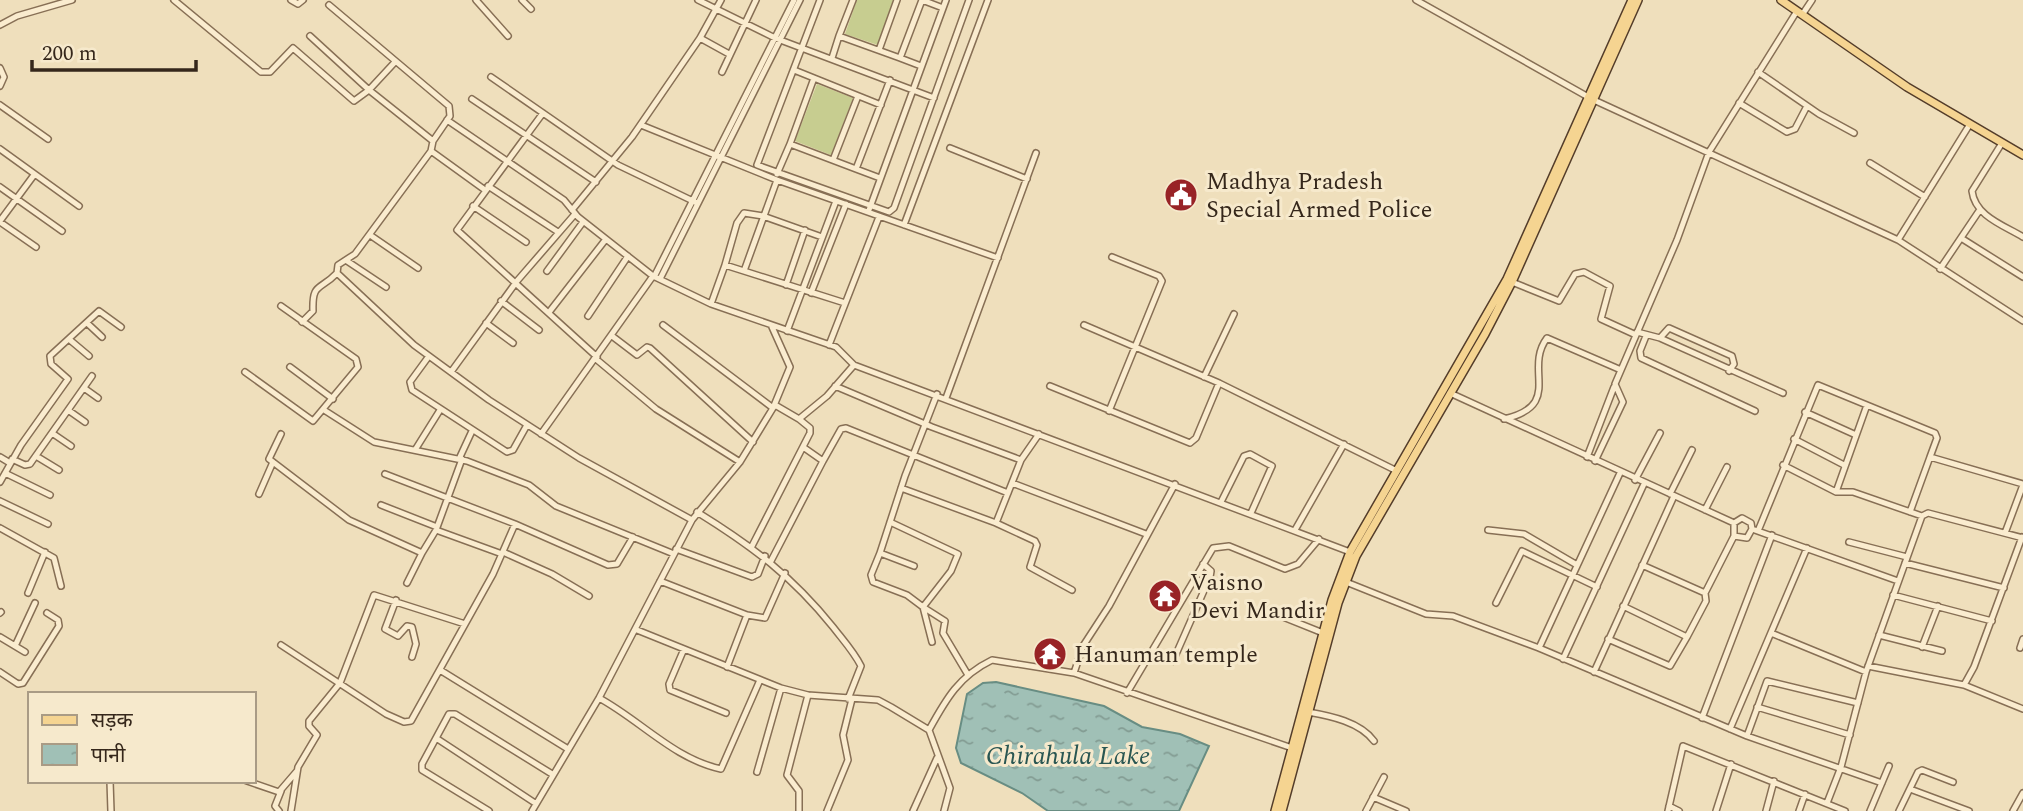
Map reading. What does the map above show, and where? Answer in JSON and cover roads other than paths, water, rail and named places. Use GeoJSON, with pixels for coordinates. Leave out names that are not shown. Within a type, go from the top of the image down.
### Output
{"type":"FeatureCollection","features":[{"type":"Feature","properties":{"kind":"main road"},"geometry":{"type":"LineString","coordinates":[[1275,811],[1308,712],[1350,552],[1507,279],[1593,99],[1632,0]]}},
{"type":"Feature","properties":{"kind":"main road"},"geometry":{"type":"LineString","coordinates":[[1282,811],[1323,633],[1342,581],[1512,282],[1638,0]]}},
{"type":"Feature","properties":{"kind":"main road"},"geometry":{"type":"LineString","coordinates":[[1781,0],[1908,86],[2023,155]]}},
{"type":"Feature","properties":{"kind":"street"},"geometry":{"type":"LineString","coordinates":[[0,25],[50,3],[72,0]]}},
{"type":"Feature","properties":{"kind":"street"},"geometry":{"type":"LineString","coordinates":[[174,0],[221,42],[264,74],[293,48],[354,101],[369,90],[395,62]]}},
{"type":"Feature","properties":{"kind":"street"},"geometry":{"type":"LineString","coordinates":[[291,0],[298,4],[303,0]]}},
{"type":"Feature","properties":{"kind":"street"},"geometry":{"type":"LineString","coordinates":[[476,0],[508,36]]}},
{"type":"Feature","properties":{"kind":"street"},"geometry":{"type":"LineString","coordinates":[[522,0],[531,9]]}},
{"type":"Feature","properties":{"kind":"street"},"geometry":{"type":"LineString","coordinates":[[698,0],[778,38],[934,98]]}},
{"type":"Feature","properties":{"kind":"street"},"geometry":{"type":"LineString","coordinates":[[451,372],[501,301],[641,124],[700,38],[720,0]]}},
{"type":"Feature","properties":{"kind":"street"},"geometry":{"type":"LineString","coordinates":[[722,72],[756,0]]}},
{"type":"Feature","properties":{"kind":"street"},"geometry":{"type":"LineString","coordinates":[[778,38],[794,0]]}},
{"type":"Feature","properties":{"kind":"street"},"geometry":{"type":"LineString","coordinates":[[541,435],[656,277],[800,0]]}},
{"type":"Feature","properties":{"kind":"street"},"geometry":{"type":"LineString","coordinates":[[820,0],[757,164],[777,177],[836,201],[869,210],[893,211],[969,0]]}},
{"type":"Feature","properties":{"kind":"street"},"geometry":{"type":"LineString","coordinates":[[832,58],[853,0]]}},
{"type":"Feature","properties":{"kind":"street"},"geometry":{"type":"LineString","coordinates":[[879,50],[897,0]]}},
{"type":"Feature","properties":{"kind":"street"},"geometry":{"type":"LineString","coordinates":[[900,58],[922,0],[943,8]]}},
{"type":"Feature","properties":{"kind":"street"},"geometry":{"type":"LineString","coordinates":[[869,210],[946,0]]}},
{"type":"Feature","properties":{"kind":"street"},"geometry":{"type":"LineString","coordinates":[[904,225],[988,0]]}},
{"type":"Feature","properties":{"kind":"street"},"geometry":{"type":"LineString","coordinates":[[1416,0],[1593,99],[1898,240],[2023,320]]}},
{"type":"Feature","properties":{"kind":"street"},"geometry":{"type":"LineString","coordinates":[[1587,457],[1709,152],[1758,72],[1812,0]]}},
{"type":"Feature","properties":{"kind":"street"},"geometry":{"type":"LineString","coordinates":[[302,322],[313,311],[311,298],[315,289],[337,273],[338,265],[347,261],[370,235],[431,151],[433,141],[451,113],[449,106],[329,5]]}},
{"type":"Feature","properties":{"kind":"street"},"geometry":{"type":"LineString","coordinates":[[310,36],[369,90],[433,141]]}},
{"type":"Feature","properties":{"kind":"street"},"geometry":{"type":"LineString","coordinates":[[839,36],[921,66]]}},
{"type":"Feature","properties":{"kind":"street"},"geometry":{"type":"LineString","coordinates":[[700,38],[729,54]]}},
{"type":"Feature","properties":{"kind":"street"},"geometry":{"type":"LineString","coordinates":[[0,68],[4,77],[0,86]]}},
{"type":"Feature","properties":{"kind":"street"},"geometry":{"type":"LineString","coordinates":[[794,70],[881,105]]}},
{"type":"Feature","properties":{"kind":"street"},"geometry":{"type":"LineString","coordinates":[[1758,72],[1807,106],[1854,133]]}},
{"type":"Feature","properties":{"kind":"street"},"geometry":{"type":"LineString","coordinates":[[491,77],[613,161],[695,202]]}},
{"type":"Feature","properties":{"kind":"street"},"geometry":{"type":"LineString","coordinates":[[744,271],[814,78]]}},
{"type":"Feature","properties":{"kind":"street"},"geometry":{"type":"LineString","coordinates":[[856,169],[890,80]]}},
{"type":"Feature","properties":{"kind":"street"},"geometry":{"type":"LineString","coordinates":[[833,160],[858,96]]}},
{"type":"Feature","properties":{"kind":"street"},"geometry":{"type":"LineString","coordinates":[[472,99],[596,182]]}},
{"type":"Feature","properties":{"kind":"street"},"geometry":{"type":"LineString","coordinates":[[1738,103],[1787,132],[1795,129],[1807,106]]}},
{"type":"Feature","properties":{"kind":"street"},"geometry":{"type":"LineString","coordinates":[[0,105],[48,139]]}},
{"type":"Feature","properties":{"kind":"street"},"geometry":{"type":"LineString","coordinates":[[543,113],[459,225],[459,232],[517,281],[597,358],[656,409],[740,462]]}},
{"type":"Feature","properties":{"kind":"street"},"geometry":{"type":"LineString","coordinates":[[447,120],[561,197],[583,222],[656,277],[711,304],[829,345],[854,365],[937,394],[1350,552]]}},
{"type":"Feature","properties":{"kind":"street"},"geometry":{"type":"LineString","coordinates":[[641,124],[719,156],[869,210],[878,217],[998,258]]}},
{"type":"Feature","properties":{"kind":"street"},"geometry":{"type":"LineString","coordinates":[[1898,240],[1970,124]]}},
{"type":"Feature","properties":{"kind":"street"},"geometry":{"type":"LineString","coordinates":[[2002,143],[1972,191],[1979,211],[2023,237]]}},
{"type":"Feature","properties":{"kind":"street"},"geometry":{"type":"LineString","coordinates":[[790,144],[880,178]]}},
{"type":"Feature","properties":{"kind":"street"},"geometry":{"type":"LineString","coordinates":[[950,148],[1027,179]]}},
{"type":"Feature","properties":{"kind":"street"},"geometry":{"type":"LineString","coordinates":[[0,149],[79,206]]}},
{"type":"Feature","properties":{"kind":"street"},"geometry":{"type":"LineString","coordinates":[[431,151],[558,232]]}},
{"type":"Feature","properties":{"kind":"street"},"geometry":{"type":"LineString","coordinates":[[946,398],[1036,153]]}},
{"type":"Feature","properties":{"kind":"street"},"geometry":{"type":"LineString","coordinates":[[656,277],[719,156]]}},
{"type":"Feature","properties":{"kind":"street"},"geometry":{"type":"LineString","coordinates":[[1870,163],[1925,197]]}},
{"type":"Feature","properties":{"kind":"street"},"geometry":{"type":"LineString","coordinates":[[34,175],[0,221],[36,247]]}},
{"type":"Feature","properties":{"kind":"street"},"geometry":{"type":"LineString","coordinates":[[0,187],[62,231]]}},
{"type":"Feature","properties":{"kind":"street"},"geometry":{"type":"LineString","coordinates":[[787,331],[836,201]]}},
{"type":"Feature","properties":{"kind":"street"},"geometry":{"type":"LineString","coordinates":[[811,293],[846,204]]}},
{"type":"Feature","properties":{"kind":"street"},"geometry":{"type":"LineString","coordinates":[[473,206],[526,242]]}},
{"type":"Feature","properties":{"kind":"street"},"geometry":{"type":"LineString","coordinates":[[1940,269],[1979,211]]}},
{"type":"Feature","properties":{"kind":"street"},"geometry":{"type":"LineString","coordinates":[[711,304],[741,215],[747,212],[763,216],[822,237]]}},
{"type":"Feature","properties":{"kind":"street"},"geometry":{"type":"LineString","coordinates":[[829,345],[878,217]]}},
{"type":"Feature","properties":{"kind":"street"},"geometry":{"type":"LineString","coordinates":[[547,271],[583,222]]}},
{"type":"Feature","properties":{"kind":"street"},"geometry":{"type":"LineString","coordinates":[[786,285],[805,230]]}},
{"type":"Feature","properties":{"kind":"street"},"geometry":{"type":"LineString","coordinates":[[370,235],[418,268]]}},
{"type":"Feature","properties":{"kind":"street"},"geometry":{"type":"LineString","coordinates":[[1961,238],[2023,277]]}},
{"type":"Feature","properties":{"kind":"street"},"geometry":{"type":"LineString","coordinates":[[550,311],[606,239]]}},
{"type":"Feature","properties":{"kind":"street"},"geometry":{"type":"LineString","coordinates":[[588,316],[628,256]]}},
{"type":"Feature","properties":{"kind":"street"},"geometry":{"type":"LineString","coordinates":[[1109,411],[1162,281],[1159,275],[1112,257]]}},
{"type":"Feature","properties":{"kind":"street"},"geometry":{"type":"LineString","coordinates":[[347,261],[386,287]]}},
{"type":"Feature","properties":{"kind":"street"},"geometry":{"type":"LineString","coordinates":[[725,265],[845,303]]}},
{"type":"Feature","properties":{"kind":"street"},"geometry":{"type":"LineString","coordinates":[[1512,282],[1559,301],[1575,274],[1584,272],[1610,286],[1601,319],[1646,336],[1660,338],[1783,393]]}},
{"type":"Feature","properties":{"kind":"street"},"geometry":{"type":"LineString","coordinates":[[337,273],[429,356],[541,435],[692,520]]}},
{"type":"Feature","properties":{"kind":"street"},"geometry":{"type":"LineString","coordinates":[[501,301],[539,330]]}},
{"type":"Feature","properties":{"kind":"street"},"geometry":{"type":"LineString","coordinates":[[244,372],[310,420],[316,420],[357,369],[358,362],[281,306]]}},
{"type":"Feature","properties":{"kind":"street"},"geometry":{"type":"LineString","coordinates":[[0,482],[11,461],[67,382],[66,375],[51,364],[48,358],[99,311],[121,327]]}},
{"type":"Feature","properties":{"kind":"street"},"geometry":{"type":"LineString","coordinates":[[1204,377],[1234,314]]}},
{"type":"Feature","properties":{"kind":"street"},"geometry":{"type":"LineString","coordinates":[[87,323],[102,337]]}},
{"type":"Feature","properties":{"kind":"street"},"geometry":{"type":"LineString","coordinates":[[486,323],[513,343]]}},
{"type":"Feature","properties":{"kind":"street"},"geometry":{"type":"LineString","coordinates":[[663,325],[811,430],[752,546]]}},
{"type":"Feature","properties":{"kind":"street"},"geometry":{"type":"LineString","coordinates":[[1084,325],[1219,383],[1396,471]]}},
{"type":"Feature","properties":{"kind":"street"},"geometry":{"type":"LineString","coordinates":[[532,811],[599,698],[692,520],[740,462],[774,406],[790,367],[772,327]]}},
{"type":"Feature","properties":{"kind":"street"},"geometry":{"type":"LineString","coordinates":[[1660,338],[1669,328],[1732,356],[1734,364],[1729,370]]}},
{"type":"Feature","properties":{"kind":"street"},"geometry":{"type":"LineString","coordinates":[[1646,336],[1640,358],[1755,411]]}},
{"type":"Feature","properties":{"kind":"street"},"geometry":{"type":"LineString","coordinates":[[612,337],[636,355],[647,347],[650,348],[753,442]]}},
{"type":"Feature","properties":{"kind":"street"},"geometry":{"type":"LineString","coordinates":[[1504,419],[1523,415],[1533,406],[1541,378],[1540,352],[1547,338],[1621,370]]}},
{"type":"Feature","properties":{"kind":"street"},"geometry":{"type":"LineString","coordinates":[[70,340],[89,356]]}},
{"type":"Feature","properties":{"kind":"street"},"geometry":{"type":"LineString","coordinates":[[429,356],[409,385],[440,410],[511,452],[527,425]]}},
{"type":"Feature","properties":{"kind":"street"},"geometry":{"type":"LineString","coordinates":[[799,419],[854,365]]}},
{"type":"Feature","properties":{"kind":"street"},"geometry":{"type":"LineString","coordinates":[[290,367],[333,400]]}},
{"type":"Feature","properties":{"kind":"street"},"geometry":{"type":"LineString","coordinates":[[0,457],[28,465],[92,376]]}},
{"type":"Feature","properties":{"kind":"street"},"geometry":{"type":"LineString","coordinates":[[1050,386],[1189,443],[1196,438],[1219,383]]}},
{"type":"Feature","properties":{"kind":"street"},"geometry":{"type":"LineString","coordinates":[[1734,536],[1747,538],[1755,530],[1818,385],[1935,433],[1937,438],[1910,512]]}},
{"type":"Feature","properties":{"kind":"street"},"geometry":{"type":"LineString","coordinates":[[835,386],[924,424],[1021,460]]}},
{"type":"Feature","properties":{"kind":"street"},"geometry":{"type":"LineString","coordinates":[[1595,461],[1623,402],[1622,396],[1614,387]]}},
{"type":"Feature","properties":{"kind":"street"},"geometry":{"type":"LineString","coordinates":[[84,388],[98,398]]}},
{"type":"Feature","properties":{"kind":"street"},"geometry":{"type":"LineString","coordinates":[[1450,393],[1635,480],[1734,523],[1745,519],[1755,530],[1898,581]]}},
{"type":"Feature","properties":{"kind":"street"},"geometry":{"type":"LineString","coordinates":[[937,394],[912,455],[871,575],[873,582],[906,595],[946,621],[943,633],[968,675]]}},
{"type":"Feature","properties":{"kind":"street"},"geometry":{"type":"LineString","coordinates":[[1836,492],[1867,404]]}},
{"type":"Feature","properties":{"kind":"street"},"geometry":{"type":"LineString","coordinates":[[68,410],[85,422]]}},
{"type":"Feature","properties":{"kind":"street"},"geometry":{"type":"LineString","coordinates":[[324,410],[374,442],[461,459],[529,485],[551,503],[675,552],[752,577],[758,574],[765,556]]}},
{"type":"Feature","properties":{"kind":"street"},"geometry":{"type":"LineString","coordinates":[[415,450],[440,410]]}},
{"type":"Feature","properties":{"kind":"street"},"geometry":{"type":"LineString","coordinates":[[1805,412],[1856,435]]}},
{"type":"Feature","properties":{"kind":"street"},"geometry":{"type":"LineString","coordinates":[[771,561],[842,428],[1008,493]]}},
{"type":"Feature","properties":{"kind":"street"},"geometry":{"type":"LineString","coordinates":[[407,583],[437,528],[472,431]]}},
{"type":"Feature","properties":{"kind":"street"},"geometry":{"type":"LineString","coordinates":[[52,433],[71,446]]}},
{"type":"Feature","properties":{"kind":"street"},"geometry":{"type":"LineString","coordinates":[[1635,480],[1660,433]]}},
{"type":"Feature","properties":{"kind":"street"},"geometry":{"type":"LineString","coordinates":[[281,434],[268,457],[273,462],[349,520],[422,553]]}},
{"type":"Feature","properties":{"kind":"street"},"geometry":{"type":"LineString","coordinates":[[996,523],[1021,460],[1039,434]]}},
{"type":"Feature","properties":{"kind":"street"},"geometry":{"type":"LineString","coordinates":[[1794,439],[1844,465]]}},
{"type":"Feature","properties":{"kind":"street"},"geometry":{"type":"LineString","coordinates":[[1295,530],[1344,444]]}},
{"type":"Feature","properties":{"kind":"street"},"geometry":{"type":"LineString","coordinates":[[803,447],[823,461]]}},
{"type":"Feature","properties":{"kind":"street"},"geometry":{"type":"LineString","coordinates":[[1594,672],[1692,450]]}},
{"type":"Feature","properties":{"kind":"street"},"geometry":{"type":"LineString","coordinates":[[1221,502],[1244,456],[1250,454],[1272,466],[1251,513]]}},
{"type":"Feature","properties":{"kind":"street"},"geometry":{"type":"LineString","coordinates":[[36,456],[59,470]]}},
{"type":"Feature","properties":{"kind":"street"},"geometry":{"type":"LineString","coordinates":[[1930,457],[2023,484],[2005,533]]}},
{"type":"Feature","properties":{"kind":"street"},"geometry":{"type":"LineString","coordinates":[[259,494],[273,462]]}},
{"type":"Feature","properties":{"kind":"street"},"geometry":{"type":"LineString","coordinates":[[1783,465],[1836,492],[1853,492],[1922,516]]}},
{"type":"Feature","properties":{"kind":"street"},"geometry":{"type":"LineString","coordinates":[[1705,510],[1727,467]]}},
{"type":"Feature","properties":{"kind":"street"},"geometry":{"type":"LineString","coordinates":[[5,473],[50,495]]}},
{"type":"Feature","properties":{"kind":"street"},"geometry":{"type":"LineString","coordinates":[[1539,648],[1620,473]]}},
{"type":"Feature","properties":{"kind":"street"},"geometry":{"type":"LineString","coordinates":[[385,474],[515,524],[611,565],[617,564],[632,537]]}},
{"type":"Feature","properties":{"kind":"street"},"geometry":{"type":"LineString","coordinates":[[1012,483],[1146,534]]}},
{"type":"Feature","properties":{"kind":"street"},"geometry":{"type":"LineString","coordinates":[[1074,673],[1083,646],[1109,606],[1175,484]]}},
{"type":"Feature","properties":{"kind":"street"},"geometry":{"type":"LineString","coordinates":[[1563,659],[1644,484]]}},
{"type":"Feature","properties":{"kind":"street"},"geometry":{"type":"LineString","coordinates":[[901,488],[996,523],[1035,541],[1037,545],[1030,567],[1072,590]]}},
{"type":"Feature","properties":{"kind":"street"},"geometry":{"type":"LineString","coordinates":[[0,501],[48,524]]}},
{"type":"Feature","properties":{"kind":"street"},"geometry":{"type":"LineString","coordinates":[[381,505],[552,574],[589,596]]}},
{"type":"Feature","properties":{"kind":"street"},"geometry":{"type":"LineString","coordinates":[[697,512],[752,546],[785,573],[856,656],[861,671],[850,699],[843,735],[848,760],[827,811]]}},
{"type":"Feature","properties":{"kind":"street"},"geometry":{"type":"LineString","coordinates":[[1827,803],[1841,767],[1867,669],[1922,516],[1928,513],[2023,538],[1992,621],[1964,685]]}},
{"type":"Feature","properties":{"kind":"street"},"geometry":{"type":"LineString","coordinates":[[890,522],[958,554],[951,570],[923,607]]}},
{"type":"Feature","properties":{"kind":"street"},"geometry":{"type":"LineString","coordinates":[[1608,639],[1670,666],[1706,601],[1705,593],[1734,536],[1734,523]]}},
{"type":"Feature","properties":{"kind":"street"},"geometry":{"type":"LineString","coordinates":[[281,645],[386,714],[407,723],[414,718],[515,524]]}},
{"type":"Feature","properties":{"kind":"street"},"geometry":{"type":"LineString","coordinates":[[0,528],[46,552],[56,561],[61,586]]}},
{"type":"Feature","properties":{"kind":"street"},"geometry":{"type":"LineString","coordinates":[[1488,530],[1524,534],[1577,565]]}},
{"type":"Feature","properties":{"kind":"street"},"geometry":{"type":"LineString","coordinates":[[1702,718],[1772,535]]}},
{"type":"Feature","properties":{"kind":"street"},"geometry":{"type":"LineString","coordinates":[[1127,693],[1203,564],[1218,545],[1229,546],[1280,569],[1293,568],[1319,539]]}},
{"type":"Feature","properties":{"kind":"street"},"geometry":{"type":"LineString","coordinates":[[1849,542],[2004,588]]}},
{"type":"Feature","properties":{"kind":"street"},"geometry":{"type":"LineString","coordinates":[[1730,729],[1807,548]]}},
{"type":"Feature","properties":{"kind":"street"},"geometry":{"type":"LineString","coordinates":[[1496,604],[1522,551],[1597,587]]}},
{"type":"Feature","properties":{"kind":"street"},"geometry":{"type":"LineString","coordinates":[[28,593],[46,552]]}},
{"type":"Feature","properties":{"kind":"street"},"geometry":{"type":"LineString","coordinates":[[880,553],[914,566]]}},
{"type":"Feature","properties":{"kind":"street"},"geometry":{"type":"LineString","coordinates":[[1173,661],[1210,577],[1211,570],[1203,564]]}},
{"type":"Feature","properties":{"kind":"street"},"geometry":{"type":"LineString","coordinates":[[1642,565],[1705,593]]}},
{"type":"Feature","properties":{"kind":"street"},"geometry":{"type":"LineString","coordinates":[[660,580],[747,615],[765,618],[785,573]]}},
{"type":"Feature","properties":{"kind":"street"},"geometry":{"type":"LineString","coordinates":[[1342,581],[1426,614],[1453,615],[1539,648],[1747,736],[1882,783]]}},
{"type":"Feature","properties":{"kind":"street"},"geometry":{"type":"LineString","coordinates":[[279,811],[275,807],[281,791],[317,738],[309,721],[340,683],[373,597],[378,594],[465,624]]}},
{"type":"Feature","properties":{"kind":"street"},"geometry":{"type":"LineString","coordinates":[[1893,595],[1992,621]]}},
{"type":"Feature","properties":{"kind":"street"},"geometry":{"type":"LineString","coordinates":[[396,600],[385,629],[398,636],[407,626],[412,626],[416,646],[412,657]]}},
{"type":"Feature","properties":{"kind":"street"},"geometry":{"type":"LineString","coordinates":[[15,646],[35,603]]}},
{"type":"Feature","properties":{"kind":"street"},"geometry":{"type":"LineString","coordinates":[[1623,606],[1687,636]]}},
{"type":"Feature","properties":{"kind":"street"},"geometry":{"type":"LineString","coordinates":[[923,607],[932,642]]}},
{"type":"Feature","properties":{"kind":"street"},"geometry":{"type":"LineString","coordinates":[[1922,647],[1938,607]]}},
{"type":"Feature","properties":{"kind":"street"},"geometry":{"type":"LineString","coordinates":[[1263,608],[1323,633]]}},
{"type":"Feature","properties":{"kind":"street"},"geometry":{"type":"LineString","coordinates":[[0,672],[18,684],[23,683],[59,626],[58,620],[47,613]]}},
{"type":"Feature","properties":{"kind":"street"},"geometry":{"type":"LineString","coordinates":[[727,667],[747,615]]}},
{"type":"Feature","properties":{"kind":"street"},"geometry":{"type":"LineString","coordinates":[[636,630],[781,688],[808,695],[878,700],[929,730],[950,788],[944,811]]}},
{"type":"Feature","properties":{"kind":"street"},"geometry":{"type":"LineString","coordinates":[[1770,633],[1867,669],[1964,685],[2023,709]]}},
{"type":"Feature","properties":{"kind":"street"},"geometry":{"type":"LineString","coordinates":[[1879,635],[1942,651]]}},
{"type":"Feature","properties":{"kind":"street"},"geometry":{"type":"LineString","coordinates":[[0,637],[25,652]]}},
{"type":"Feature","properties":{"kind":"street"},"geometry":{"type":"LineString","coordinates":[[2020,648],[2023,639]]}},
{"type":"Feature","properties":{"kind":"street"},"geometry":{"type":"LineString","coordinates":[[684,649],[669,684],[670,690],[726,712]]}},
{"type":"Feature","properties":{"kind":"street"},"geometry":{"type":"LineString","coordinates":[[929,730],[949,693],[968,675],[992,660],[1074,673],[1295,749]]}},
{"type":"Feature","properties":{"kind":"street"},"geometry":{"type":"LineString","coordinates":[[440,670],[568,748]]}},
{"type":"Feature","properties":{"kind":"street"},"geometry":{"type":"LineString","coordinates":[[599,698],[625,712],[669,747],[721,769],[760,680]]}},
{"type":"Feature","properties":{"kind":"street"},"geometry":{"type":"LineString","coordinates":[[1747,736],[1765,685],[1770,681],[1858,703]]}},
{"type":"Feature","properties":{"kind":"street"},"geometry":{"type":"LineString","coordinates":[[757,772],[781,688]]}},
{"type":"Feature","properties":{"kind":"street"},"geometry":{"type":"LineString","coordinates":[[799,811],[799,791],[787,775],[808,695]]}},
{"type":"Feature","properties":{"kind":"street"},"geometry":{"type":"LineString","coordinates":[[1757,707],[1850,735]]}},
{"type":"Feature","properties":{"kind":"street"},"geometry":{"type":"LineString","coordinates":[[1308,712],[1345,721],[1369,734],[1374,741]]}},
{"type":"Feature","properties":{"kind":"street"},"geometry":{"type":"LineString","coordinates":[[489,811],[422,770],[422,764],[452,713],[552,775]]}},
{"type":"Feature","properties":{"kind":"street"},"geometry":{"type":"LineString","coordinates":[[436,738],[535,803]]}},
{"type":"Feature","properties":{"kind":"street"},"geometry":{"type":"LineString","coordinates":[[1679,811],[1669,808],[1681,747],[1731,764],[1845,811]]}},
{"type":"Feature","properties":{"kind":"street"},"geometry":{"type":"LineString","coordinates":[[913,811],[937,758]]}},
{"type":"Feature","properties":{"kind":"street"},"geometry":{"type":"LineString","coordinates":[[1716,811],[1731,764]]}},
{"type":"Feature","properties":{"kind":"street"},"geometry":{"type":"LineString","coordinates":[[1870,811],[1889,766]]}},
{"type":"Feature","properties":{"kind":"street"},"geometry":{"type":"LineString","coordinates":[[1899,811],[1922,770],[1953,782]]}},
{"type":"Feature","properties":{"kind":"street"},"geometry":{"type":"LineString","coordinates":[[291,811],[297,771]]}},
{"type":"Feature","properties":{"kind":"street"},"geometry":{"type":"LineString","coordinates":[[1366,811],[1384,777]]}},
{"type":"Feature","properties":{"kind":"street"},"geometry":{"type":"LineString","coordinates":[[1766,811],[1774,781]]}},
{"type":"Feature","properties":{"kind":"street"},"geometry":{"type":"LineString","coordinates":[[110,783],[111,811]]}},
{"type":"Feature","properties":{"kind":"street"},"geometry":{"type":"LineString","coordinates":[[254,783],[281,791]]}},
{"type":"Feature","properties":{"kind":"street"},"geometry":{"type":"LineString","coordinates":[[1910,789],[1969,811]]}},
{"type":"Feature","properties":{"kind":"street"},"geometry":{"type":"LineString","coordinates":[[1799,811],[1805,793]]}},
{"type":"Feature","properties":{"kind":"street"},"geometry":{"type":"LineString","coordinates":[[2013,811],[2023,793]]}},
{"type":"Feature","properties":{"kind":"street"},"geometry":{"type":"LineString","coordinates":[[1373,797],[1406,811]]}},
{"type":"Feature","properties":{"kind":"water","name":"Chirahula Lake"},"geometry":{"type":"Polygon","coordinates":[[[996,682],[1104,706],[1142,727],[1180,734],[1209,746],[1179,811],[1048,811],[1022,793],[961,763],[956,748],[967,694],[983,683],[996,682]]]}},
{"type":"Feature","properties":{"kind":"place","name":"Madhya Pradesh Special Armed Police"},"geometry":{"type":"Point","coordinates":[1181,195]}},
{"type":"Feature","properties":{"kind":"place","name":"Vaisno Devi Mandir"},"geometry":{"type":"Point","coordinates":[1165,596]}},
{"type":"Feature","properties":{"kind":"place","name":"Hanuman temple"},"geometry":{"type":"Point","coordinates":[1050,654]}}]}
